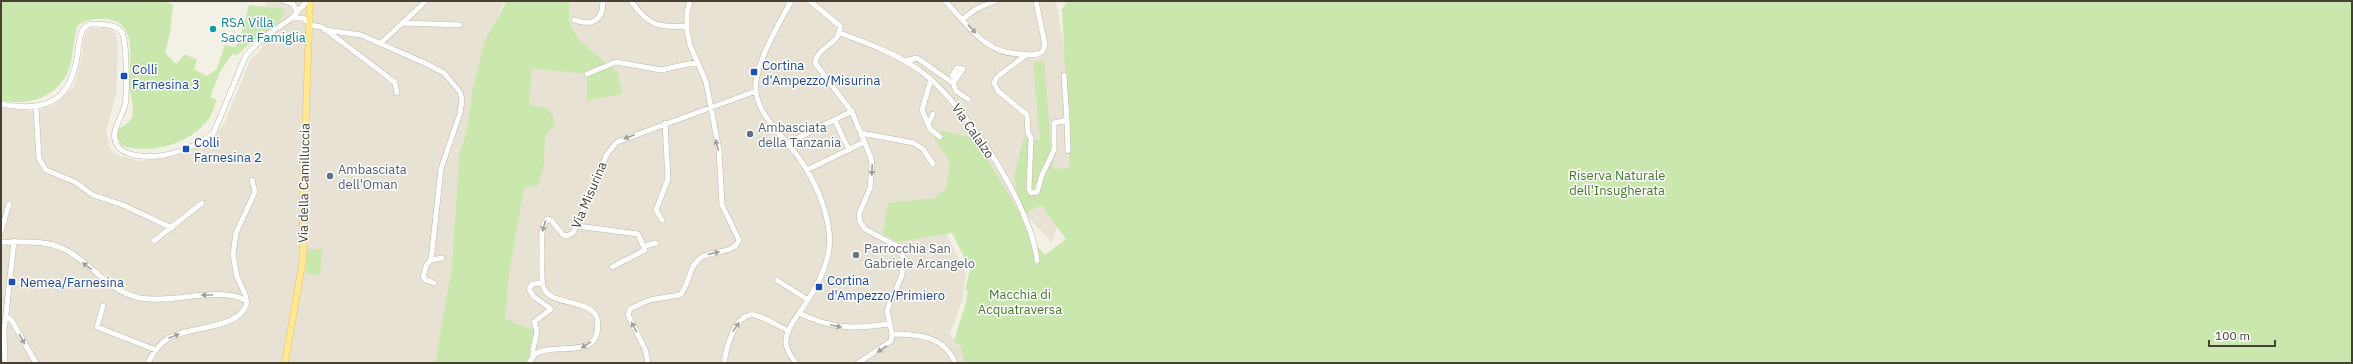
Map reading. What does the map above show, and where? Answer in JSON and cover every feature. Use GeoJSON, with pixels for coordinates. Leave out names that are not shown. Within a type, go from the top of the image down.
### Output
{"type":"FeatureCollection","features":[{"type":"Feature","properties":{"kind":"main road","name":"Via della Camilluccia"},"geometry":{"type":"LineString","coordinates":[[285,363],[303,259],[310,1]]}},
{"type":"Feature","properties":{"kind":"street"},"geometry":{"type":"LineString","coordinates":[[284,1],[293,4],[297,10]]}},
{"type":"Feature","properties":{"kind":"street"},"geometry":{"type":"LineString","coordinates":[[1,104],[36,107],[56,99],[69,86],[74,72],[84,28],[91,24],[112,26],[120,30],[125,40],[126,99],[115,132],[117,146],[124,152],[152,157],[167,154],[204,140],[214,132],[246,55],[264,37],[292,18],[297,10],[307,1]]}},
{"type":"Feature","properties":{"kind":"street"},"geometry":{"type":"LineString","coordinates":[[380,43],[426,1]]}},
{"type":"Feature","properties":{"kind":"street"},"geometry":{"type":"LineString","coordinates":[[574,20],[588,24],[593,23],[599,15],[603,1]]}},
{"type":"Feature","properties":{"kind":"street"},"geometry":{"type":"LineString","coordinates":[[631,1],[641,15],[650,22],[663,27],[686,26]]}},
{"type":"Feature","properties":{"kind":"street"},"geometry":{"type":"LineString","coordinates":[[648,363],[645,349],[628,315],[630,309],[649,300],[680,295],[700,258],[714,252],[730,249],[739,241],[722,205],[719,153],[709,107],[706,82],[690,45],[686,26],[687,12],[690,1]]}},
{"type":"Feature","properties":{"kind":"street"},"geometry":{"type":"LineString","coordinates":[[791,1],[760,65],[756,91],[762,111],[788,143],[807,170],[824,209],[830,238],[822,274],[789,331],[787,347],[796,363]]}},
{"type":"Feature","properties":{"kind":"street"},"geometry":{"type":"LineString","coordinates":[[810,1],[837,22],[840,28],[840,32],[818,55],[815,63],[852,111],[871,158],[872,168],[869,191],[859,216],[860,222],[865,229],[895,245],[904,260],[902,275],[887,307],[888,324],[892,334],[888,344],[858,363]]}},
{"type":"Feature","properties":{"kind":"street"},"geometry":{"type":"LineString","coordinates":[[946,1],[986,44],[994,50],[1004,54],[1026,55],[1040,53],[1045,46],[1036,1]]}},
{"type":"Feature","properties":{"kind":"street"},"geometry":{"type":"LineString","coordinates":[[963,19],[976,9],[995,1]]}},
{"type":"Feature","properties":{"kind":"street"},"geometry":{"type":"LineString","coordinates":[[292,18],[303,18],[309,24],[318,25],[393,81],[397,93]]}},
{"type":"Feature","properties":{"kind":"street"},"geometry":{"type":"LineString","coordinates":[[403,23],[460,25]]}},
{"type":"Feature","properties":{"kind":"street"},"geometry":{"type":"LineString","coordinates":[[325,30],[358,34],[444,73],[461,96],[460,113],[441,169],[431,260]]}},
{"type":"Feature","properties":{"kind":"street","name":"Via Calalzo"},"geometry":{"type":"LineString","coordinates":[[840,32],[905,61],[931,79],[966,116],[1011,189],[1029,224],[1037,261]]}},
{"type":"Feature","properties":{"kind":"street"},"geometry":{"type":"LineString","coordinates":[[1026,55],[996,77],[994,83],[998,91],[1027,115],[1028,133],[1032,138],[1028,189],[1031,193],[1037,192],[1042,175],[1054,150],[1054,123],[1067,120]]}},
{"type":"Feature","properties":{"kind":"street"},"geometry":{"type":"LineString","coordinates":[[905,61],[917,58],[953,83],[956,91],[968,100]]}},
{"type":"Feature","properties":{"kind":"street"},"geometry":{"type":"LineString","coordinates":[[587,74],[616,62],[657,70],[698,62]]}},
{"type":"Feature","properties":{"kind":"street"},"geometry":{"type":"LineString","coordinates":[[952,76],[957,68],[963,69],[953,83]]}},
{"type":"Feature","properties":{"kind":"street"},"geometry":{"type":"LineString","coordinates":[[1064,74],[1068,151]]}},
{"type":"Feature","properties":{"kind":"street"},"geometry":{"type":"LineString","coordinates":[[931,79],[922,107],[932,131],[940,137]]}},
{"type":"Feature","properties":{"kind":"street","name":"Via Misurina"},"geometry":{"type":"LineString","coordinates":[[543,283],[542,236],[545,221],[551,220],[565,236],[571,235],[577,226],[611,147],[620,140],[756,91]]}},
{"type":"Feature","properties":{"kind":"street"},"geometry":{"type":"LineString","coordinates":[[36,107],[39,159],[46,170],[75,182],[93,195],[123,205],[172,228]]}},
{"type":"Feature","properties":{"kind":"street"},"geometry":{"type":"LineString","coordinates":[[788,143],[835,121],[835,118],[852,111]]}},
{"type":"Feature","properties":{"kind":"street"},"geometry":{"type":"LineString","coordinates":[[928,124],[933,114]]}},
{"type":"Feature","properties":{"kind":"street"},"geometry":{"type":"LineString","coordinates":[[835,121],[848,150]]}},
{"type":"Feature","properties":{"kind":"street"},"geometry":{"type":"LineString","coordinates":[[662,220],[656,210],[668,179],[665,123]]}},
{"type":"Feature","properties":{"kind":"street"},"geometry":{"type":"LineString","coordinates":[[861,133],[914,143],[923,149],[933,164]]}},
{"type":"Feature","properties":{"kind":"street"},"geometry":{"type":"LineString","coordinates":[[807,170],[864,142]]}},
{"type":"Feature","properties":{"kind":"street"},"geometry":{"type":"LineString","coordinates":[[148,363],[163,342],[175,335],[236,318],[247,304],[245,294],[236,273],[233,255],[236,233],[254,192],[252,180]]}},
{"type":"Feature","properties":{"kind":"street"},"geometry":{"type":"LineString","coordinates":[[154,241],[202,203]]}},
{"type":"Feature","properties":{"kind":"street"},"geometry":{"type":"LineString","coordinates":[[1,232],[9,204]]}},
{"type":"Feature","properties":{"kind":"street"},"geometry":{"type":"LineString","coordinates":[[577,226],[636,233],[645,246]]}},
{"type":"Feature","properties":{"kind":"street"},"geometry":{"type":"LineString","coordinates":[[1,242],[14,241],[47,244],[64,249],[112,285],[131,296],[159,300],[212,295],[245,300]]}},
{"type":"Feature","properties":{"kind":"street"},"geometry":{"type":"LineString","coordinates":[[4,363],[2,342],[14,241]]}},
{"type":"Feature","properties":{"kind":"street"},"geometry":{"type":"LineString","coordinates":[[645,246],[656,243]]}},
{"type":"Feature","properties":{"kind":"street"},"geometry":{"type":"LineString","coordinates":[[612,267],[645,250],[645,246]]}},
{"type":"Feature","properties":{"kind":"street"},"geometry":{"type":"LineString","coordinates":[[434,283],[426,280],[423,276],[427,264],[431,260],[442,258]]}},
{"type":"Feature","properties":{"kind":"street"},"geometry":{"type":"LineString","coordinates":[[777,280],[808,300]]}},
{"type":"Feature","properties":{"kind":"street"},"geometry":{"type":"LineString","coordinates":[[528,363],[533,357],[547,350],[576,350],[584,347],[594,339],[598,323],[597,315],[592,310],[582,305],[550,296],[543,283],[532,284],[529,289],[533,296],[551,310],[534,322],[537,331],[533,349],[533,357]]}},
{"type":"Feature","properties":{"kind":"street"},"geometry":{"type":"LineString","coordinates":[[103,306],[97,327],[156,350]]}},
{"type":"Feature","properties":{"kind":"street"},"geometry":{"type":"LineString","coordinates":[[799,313],[840,328],[861,328],[888,324]]}},
{"type":"Feature","properties":{"kind":"street"},"geometry":{"type":"LineString","coordinates":[[6,316],[12,321],[36,363]]}},
{"type":"Feature","properties":{"kind":"street"},"geometry":{"type":"LineString","coordinates":[[724,363],[731,335],[739,322],[746,316],[756,316],[789,331]]}},
{"type":"Feature","properties":{"kind":"street"},"geometry":{"type":"LineString","coordinates":[[892,334],[933,338],[947,349],[955,363]]}},
{"type":"Feature","properties":{"kind":"shaded area"},"geometry":{"type":"Polygon","coordinates":[[[266,1],[507,1],[501,8],[472,93],[468,125],[459,155],[452,265],[435,363],[1,363],[1,108],[32,111],[44,109],[56,104],[74,86],[82,56],[83,40],[87,31],[91,28],[108,28],[116,34],[118,48],[116,95],[106,132],[111,150],[120,156],[141,161],[173,157],[198,147],[214,137],[224,124],[250,61],[262,48],[266,1]]]}},
{"type":"Feature","properties":{"kind":"shaded area"},"geometry":{"type":"Polygon","coordinates":[[[569,1],[631,1],[633,3],[634,1],[1056,1],[1067,64],[1076,157],[1065,205],[1052,242],[1011,200],[946,233],[966,274],[962,301],[950,334],[973,363],[530,363],[505,319],[510,269],[524,187],[544,164],[545,136],[549,109],[529,104],[532,67],[587,74],[588,101],[622,94],[596,56],[579,40],[569,21],[569,1]]]}},
{"type":"Feature","properties":{"kind":"green space"},"geometry":{"type":"Polygon","coordinates":[[[1,1],[164,1],[173,5],[170,33],[165,53],[176,64],[185,54],[197,60],[194,69],[207,76],[216,70],[225,45],[235,47],[240,40],[249,5],[286,9],[279,22],[254,40],[237,55],[232,54],[220,72],[210,97],[217,100],[212,113],[200,129],[190,136],[169,145],[145,149],[122,146],[118,138],[118,129],[129,121],[133,111],[129,89],[130,44],[128,34],[123,26],[116,21],[97,19],[84,22],[77,26],[70,66],[60,85],[43,97],[33,100],[12,102],[1,100],[1,1]]]}},
{"type":"Feature","properties":{"kind":"green space"},"geometry":{"type":"Polygon","coordinates":[[[507,1],[569,1],[569,21],[579,40],[618,73],[622,94],[587,101],[587,74],[532,68],[529,104],[549,109],[556,124],[545,136],[544,164],[539,185],[524,188],[510,269],[505,319],[537,331],[530,363],[435,363],[452,265],[459,155],[468,125],[472,93],[484,42],[507,1]]]}},
{"type":"Feature","properties":{"kind":"green space","name":"Riserva Naturale dell'Insugherata"},"geometry":{"type":"Polygon","coordinates":[[[1067,1],[2352,1],[2352,363],[965,363],[960,345],[954,341],[966,302],[968,290],[965,290],[970,269],[952,233],[898,242],[883,234],[888,203],[935,198],[946,189],[949,163],[933,134],[944,131],[975,139],[1020,213],[1029,237],[1045,255],[1066,239],[1041,205],[1023,215],[1014,177],[1024,137],[1040,141],[1033,63],[1044,60],[1053,169],[1070,168],[1062,10],[1067,1]]]}},
{"type":"Feature","properties":{"kind":"green space"},"geometry":{"type":"Polygon","coordinates":[[[307,249],[322,250],[320,275],[306,274],[307,249]]]}},
{"type":"Feature","properties":{"kind":"place","name":"RSA Villa Sacra Famiglia"},"geometry":{"type":"Point","coordinates":[213,29]}},
{"type":"Feature","properties":{"kind":"place","name":"Cortina d'Ampezzo/Misurina"},"geometry":{"type":"Point","coordinates":[754,72]}},
{"type":"Feature","properties":{"kind":"place","name":"Colli Farnesina 3"},"geometry":{"type":"Point","coordinates":[124,76]}},
{"type":"Feature","properties":{"kind":"place","name":"Ambasciata della Tanzania"},"geometry":{"type":"Point","coordinates":[750,134]}},
{"type":"Feature","properties":{"kind":"place","name":"Colli Farnesina 2"},"geometry":{"type":"Point","coordinates":[186,149]}},
{"type":"Feature","properties":{"kind":"place","name":"Ambasciata dell'Oman"},"geometry":{"type":"Point","coordinates":[330,176]}},
{"type":"Feature","properties":{"kind":"place","name":"Parrocchia San Gabriele Arcangelo"},"geometry":{"type":"Point","coordinates":[856,255]}},
{"type":"Feature","properties":{"kind":"place","name":"Nemea/Farnesina"},"geometry":{"type":"Point","coordinates":[12,282]}},
{"type":"Feature","properties":{"kind":"place","name":"Cortina d'Ampezzo/Primiero"},"geometry":{"type":"Point","coordinates":[819,287]}},
{"type":"Feature","properties":{"kind":"park label","name":"Macchia di Acquatraversa"},"geometry":{"type":"Point","coordinates":[1020,302]}}]}
